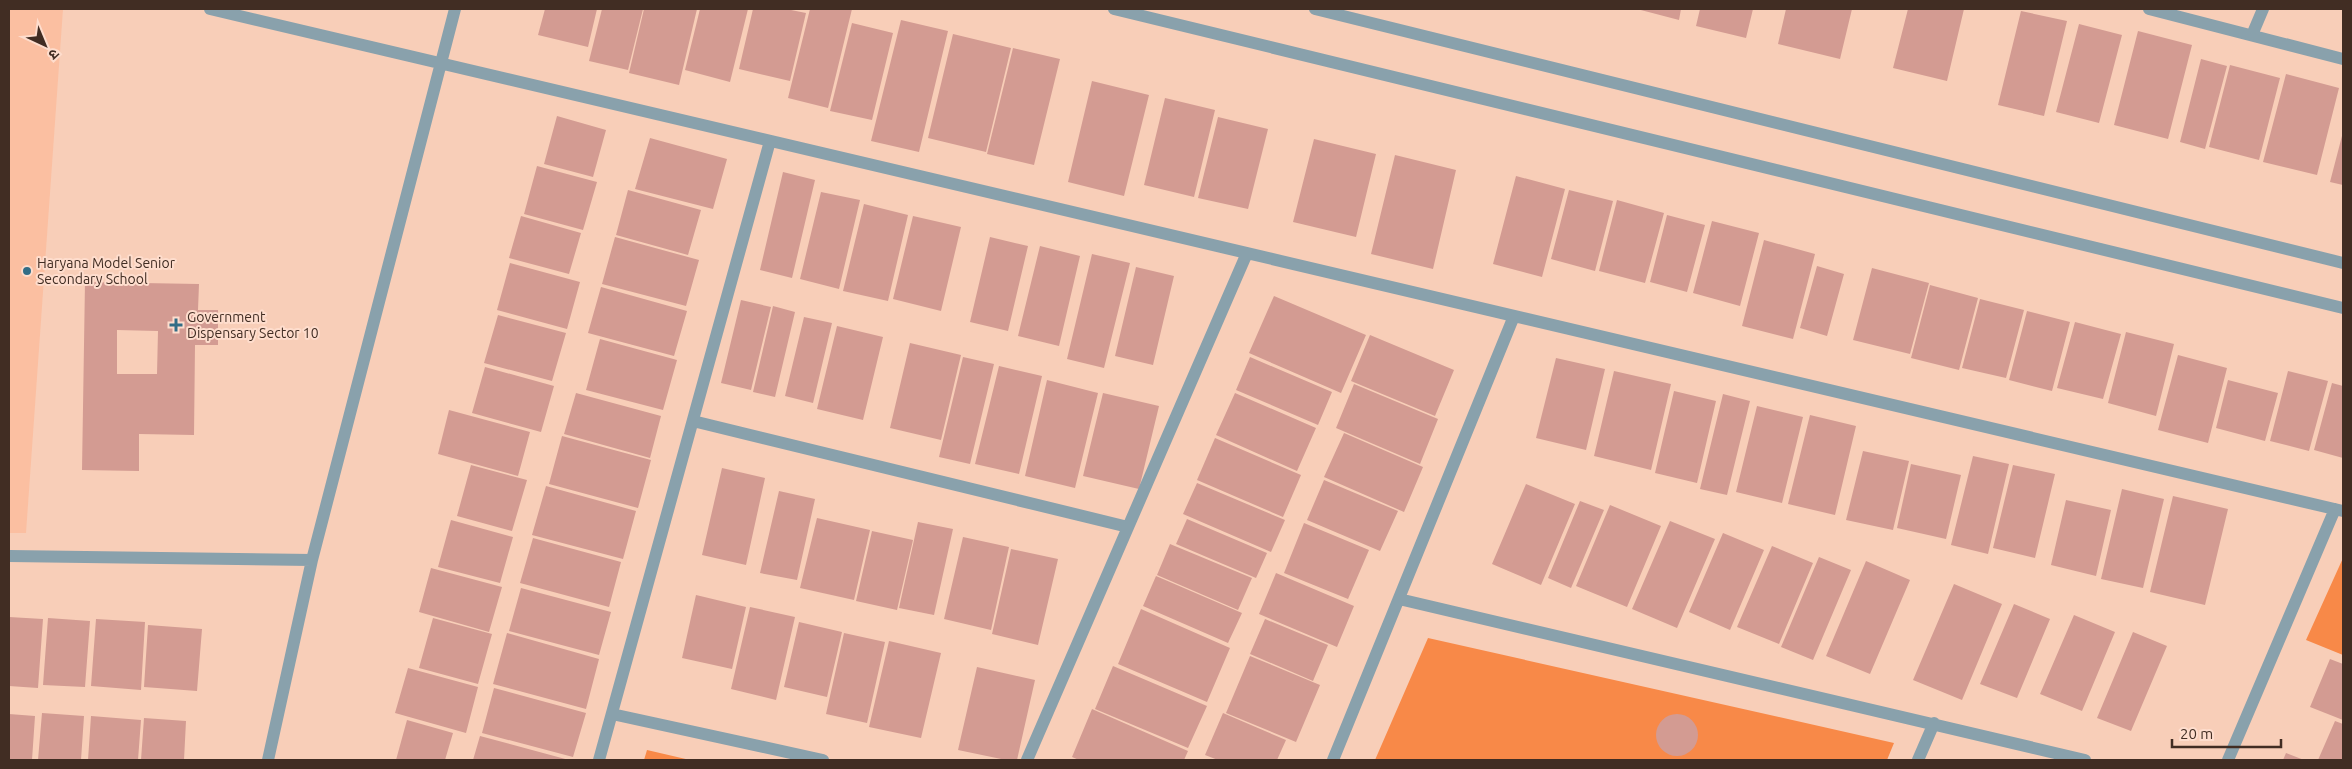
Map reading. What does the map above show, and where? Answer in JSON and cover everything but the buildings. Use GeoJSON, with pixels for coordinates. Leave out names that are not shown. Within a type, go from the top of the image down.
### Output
{"type":"FeatureCollection","features":[{"type":"Feature","properties":{"kind":"street"},"geometry":{"type":"LineString","coordinates":[[210,9],[2339,510],[2228,760]]}},
{"type":"Feature","properties":{"kind":"street"},"geometry":{"type":"LineString","coordinates":[[268,760],[312,560],[455,9]]}},
{"type":"Feature","properties":{"kind":"street"},"geometry":{"type":"LineString","coordinates":[[1114,9],[2343,308]]}},
{"type":"Feature","properties":{"kind":"street"},"geometry":{"type":"LineString","coordinates":[[1315,9],[2343,263]]}},
{"type":"Feature","properties":{"kind":"street"},"geometry":{"type":"LineString","coordinates":[[2149,9],[2343,59]]}},
{"type":"Feature","properties":{"kind":"street"},"geometry":{"type":"LineString","coordinates":[[2252,35],[2263,9]]}},
{"type":"Feature","properties":{"kind":"street"},"geometry":{"type":"LineString","coordinates":[[599,760],[770,141]]}},
{"type":"Feature","properties":{"kind":"street"},"geometry":{"type":"LineString","coordinates":[[1027,760],[1247,253]]}},
{"type":"Feature","properties":{"kind":"street"},"geometry":{"type":"LineString","coordinates":[[1333,760],[1514,316]]}},
{"type":"Feature","properties":{"kind":"street"},"geometry":{"type":"LineString","coordinates":[[693,421],[1128,527]]}},
{"type":"Feature","properties":{"kind":"street"},"geometry":{"type":"LineString","coordinates":[[9,556],[312,560]]}},
{"type":"Feature","properties":{"kind":"street"},"geometry":{"type":"LineString","coordinates":[[1398,599],[1934,723],[2084,760]]}},
{"type":"Feature","properties":{"kind":"street"},"geometry":{"type":"LineString","coordinates":[[612,714],[823,760]]}},
{"type":"Feature","properties":{"kind":"street"},"geometry":{"type":"LineString","coordinates":[[1918,760],[1934,723]]}},
{"type":"Feature","properties":{"kind":"shaded area","name":"Haryana Model Senior Secondary School"},"geometry":{"type":"Polygon","coordinates":[[[9,9],[63,9],[26,533],[9,533],[9,9]]]}},
{"type":"Feature","properties":{"kind":"shaded area"},"geometry":{"type":"Polygon","coordinates":[[[2343,558],[2343,655],[2306,640],[2343,558]]]}},
{"type":"Feature","properties":{"kind":"shaded area"},"geometry":{"type":"Polygon","coordinates":[[[1428,638],[1894,743],[1887,760],[1375,760],[1428,638]]]}},
{"type":"Feature","properties":{"kind":"shaded area"},"geometry":{"type":"Polygon","coordinates":[[[647,750],[690,760],[644,760],[647,750]]]}},
{"type":"Feature","properties":{"kind":"place","name":"Haryana Model Senior Secondary School"},"geometry":{"type":"Point","coordinates":[27,271]}},
{"type":"Feature","properties":{"kind":"place","name":"Government Dispensary Sector 10"},"geometry":{"type":"Point","coordinates":[176,325]}}]}
